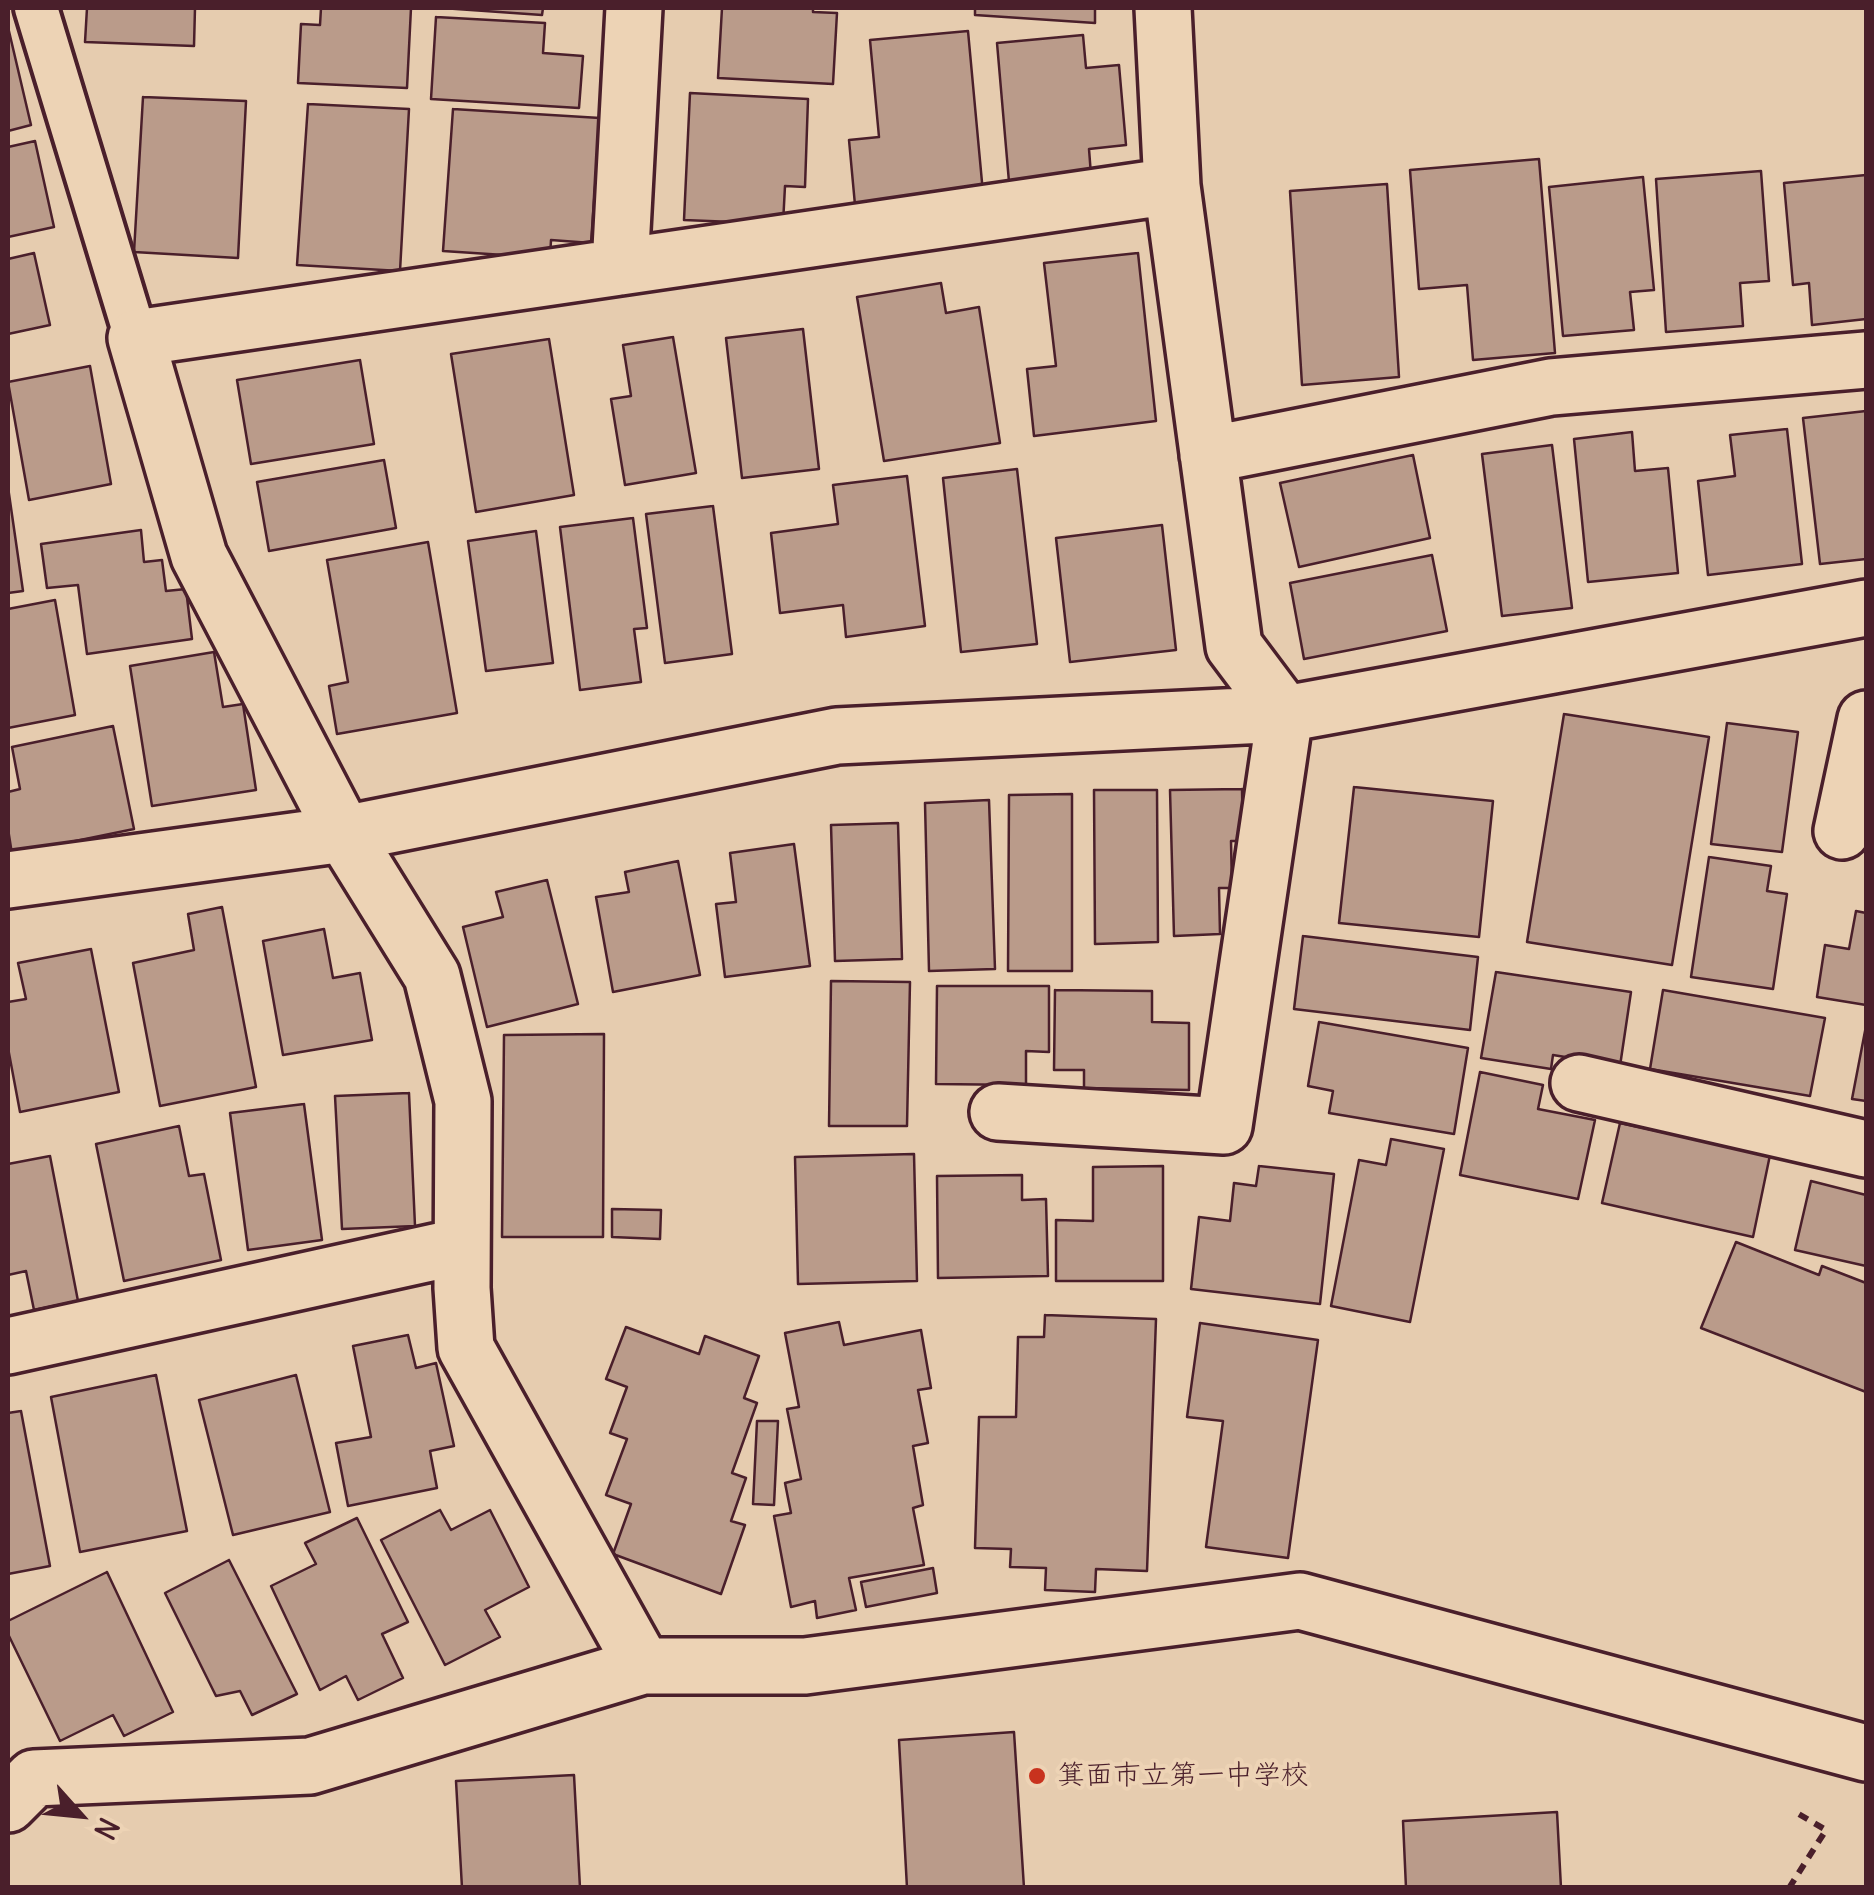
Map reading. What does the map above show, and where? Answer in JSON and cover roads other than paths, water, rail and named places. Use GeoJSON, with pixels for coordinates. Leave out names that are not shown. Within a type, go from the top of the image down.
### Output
{"type":"FeatureCollection","features":[{"type":"Feature","properties":{"kind":"street"},"geometry":{"type":"LineString","coordinates":[[620,267],[634,8]]}},
{"type":"Feature","properties":{"kind":"street"},"geometry":{"type":"LineString","coordinates":[[998,1112],[1224,1126],[1285,714],[1234,646],[1172,186],[1163,8]]}},
{"type":"Feature","properties":{"kind":"street"},"geometry":{"type":"LineString","coordinates":[[643,1666],[466,1348],[463,1100],[432,976],[344,834],[199,556],[136,338],[1172,186]]}},
{"type":"Feature","properties":{"kind":"street"},"geometry":{"type":"LineString","coordinates":[[1208,455],[1551,387],[1866,360]]}},
{"type":"Feature","properties":{"kind":"street"},"geometry":{"type":"LineString","coordinates":[[8,880],[344,834],[837,736],[1285,714],[1866,608]]}},
{"type":"Feature","properties":{"kind":"street"},"geometry":{"type":"LineString","coordinates":[[1842,831],[1866,718]]}},
{"type":"Feature","properties":{"kind":"street"},"geometry":{"type":"LineString","coordinates":[[1579,1083],[1866,1149]]}},
{"type":"Feature","properties":{"kind":"street"},"geometry":{"type":"LineString","coordinates":[[8,1346],[462,1246]]}},
{"type":"Feature","properties":{"kind":"street"},"geometry":{"type":"LineString","coordinates":[[8,1804],[34,1778],[310,1766],[643,1666],[805,1666],[1300,1601],[1866,1753]]}},
{"type":"Feature","properties":{"kind":"lane"},"geometry":{"type":"LineString","coordinates":[[36,8],[136,338]]}},
{"type":"Feature","properties":{"kind":"place","name":"箕面市立第一中学校"},"geometry":{"type":"Point","coordinates":[1037,1776]}}]}
